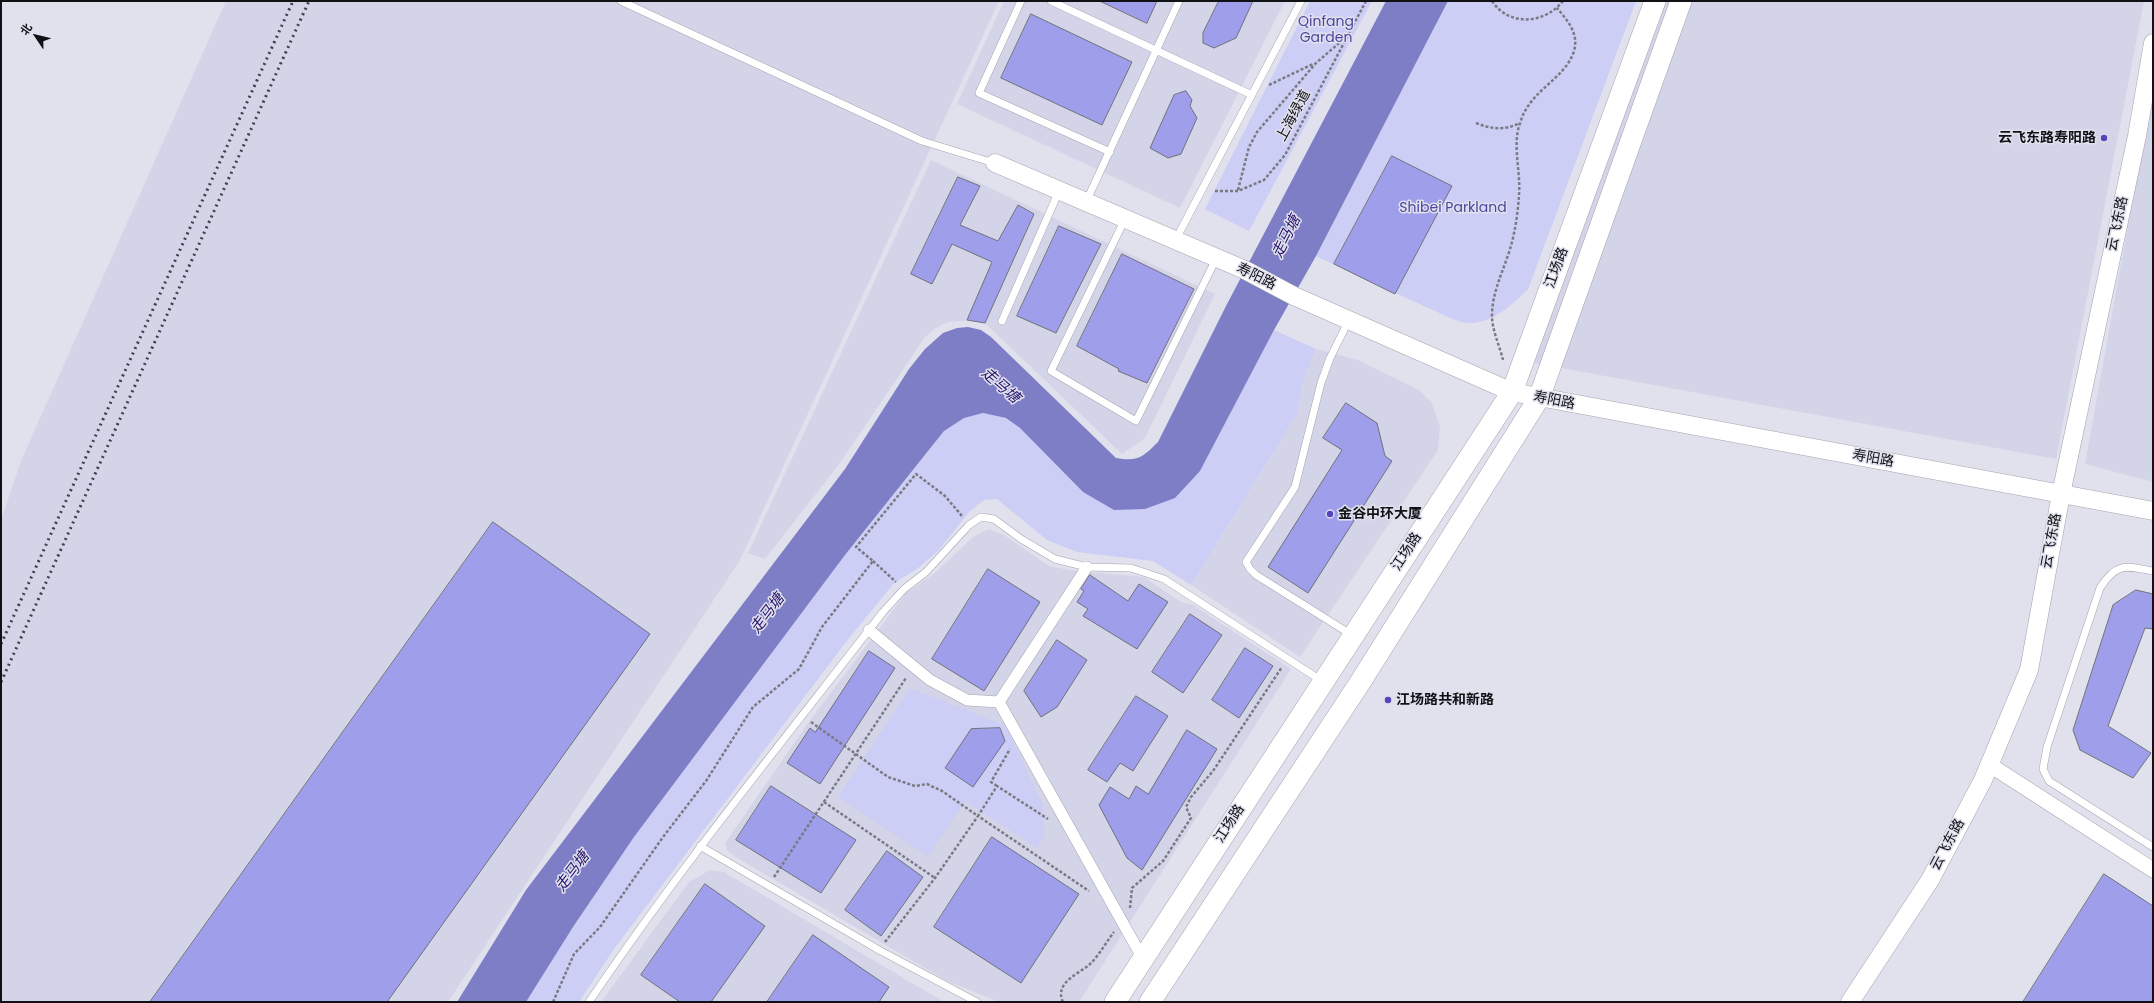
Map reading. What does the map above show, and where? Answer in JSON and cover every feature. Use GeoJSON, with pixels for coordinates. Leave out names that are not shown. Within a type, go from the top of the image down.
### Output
{"type":"FeatureCollection","features":[{"type":"Feature","properties":{"kind":"main road","name":"江场路"},"geometry":{"type":"LineString","coordinates":[[1115,1002],[1512,392],[1655,1]]}},
{"type":"Feature","properties":{"kind":"main road","name":"江场路"},"geometry":{"type":"LineString","coordinates":[[1150,1002],[1361,681],[1539,398],[1681,1]]}},
{"type":"Feature","properties":{"kind":"street","name":"云飞东路"},"geometry":{"type":"LineString","coordinates":[[1850,1002],[1930,880],[1990,765],[2029,670],[2061,494],[2136,136],[2153,43]]}},
{"type":"Feature","properties":{"kind":"street","name":"寿阳路"},"geometry":{"type":"LineString","coordinates":[[995,163],[1245,270],[1294,296],[1512,392],[2153,511]]}},
{"type":"Feature","properties":{"kind":"street"},"geometry":{"type":"LineString","coordinates":[[999,702],[1087,567]]}},
{"type":"Feature","properties":{"kind":"street"},"geometry":{"type":"LineString","coordinates":[[870,630],[930,680],[967,700],[999,702]]}},
{"type":"Feature","properties":{"kind":"street"},"geometry":{"type":"LineString","coordinates":[[999,702],[1143,959]]}},
{"type":"Feature","properties":{"kind":"street"},"geometry":{"type":"LineString","coordinates":[[1990,765],[2153,870]]}},
{"type":"Feature","properties":{"kind":"lane"},"geometry":{"type":"LineString","coordinates":[[621,1],[922,141],[995,163]]}},
{"type":"Feature","properties":{"kind":"lane"},"geometry":{"type":"LineString","coordinates":[[1021,1],[979,93],[1110,152]]}},
{"type":"Feature","properties":{"kind":"lane"},"geometry":{"type":"LineString","coordinates":[[1051,1],[1252,95]]}},
{"type":"Feature","properties":{"kind":"lane"},"geometry":{"type":"LineString","coordinates":[[1086,202],[1178,1]]}},
{"type":"Feature","properties":{"kind":"lane"},"geometry":{"type":"LineString","coordinates":[[1175,241],[1301,1]]}},
{"type":"Feature","properties":{"kind":"lane"},"geometry":{"type":"LineString","coordinates":[[1002,321],[1059,191]]}},
{"type":"Feature","properties":{"kind":"lane"},"geometry":{"type":"LineString","coordinates":[[1125,219],[1051,371],[1136,421],[1216,258]]}},
{"type":"Feature","properties":{"kind":"lane"},"geometry":{"type":"LineString","coordinates":[[1349,320],[1330,358],[1321,383],[1295,487],[1246,562],[1256,575],[1353,635]]}},
{"type":"Feature","properties":{"kind":"lane"},"geometry":{"type":"LineString","coordinates":[[589,1002],[632,938],[700,846],[870,630],[904,589],[938,561],[969,525],[981,517],[994,519],[1021,539],[1055,559],[1087,567],[1132,568],[1164,579],[1323,681]]}},
{"type":"Feature","properties":{"kind":"lane"},"geometry":{"type":"LineString","coordinates":[[2153,571],[2125,566],[2109,575],[2100,588],[2047,748],[2043,769],[2049,781],[2153,847]]}},
{"type":"Feature","properties":{"kind":"lane"},"geometry":{"type":"LineString","coordinates":[[700,846],[879,950],[961,995],[977,1002]]}},
{"type":"Feature","properties":{"kind":"lane"},"geometry":{"type":"LineString","coordinates":[[956,1002],[961,995]]}},
{"type":"Feature","properties":{"kind":"path"},"geometry":{"type":"LineString","coordinates":[[1492,1],[1503,13],[1517,19],[1532,20],[1546,16],[1557,8],[1563,1]]}},
{"type":"Feature","properties":{"kind":"path","name":"上海绿道"},"geometry":{"type":"LineString","coordinates":[[1202,190],[1238,191],[1264,180],[1285,155],[1365,2]]}},
{"type":"Feature","properties":{"kind":"path"},"geometry":{"type":"LineString","coordinates":[[1504,362],[1492,317],[1494,293],[1510,248],[1519,195],[1517,138],[1520,122],[1531,100],[1568,64],[1574,50],[1575,34],[1557,8]]}},
{"type":"Feature","properties":{"kind":"path"},"geometry":{"type":"LineString","coordinates":[[1238,191],[1249,147],[1257,132],[1316,63],[1347,36]]}},
{"type":"Feature","properties":{"kind":"path"},"geometry":{"type":"LineString","coordinates":[[1256,86],[1273,84],[1316,63]]}},
{"type":"Feature","properties":{"kind":"path"},"geometry":{"type":"LineString","coordinates":[[1476,123],[1486,127],[1506,128],[1520,122]]}},
{"type":"Feature","properties":{"kind":"path"},"geometry":{"type":"LineString","coordinates":[[904,589],[873,560],[856,547],[916,474],[945,496],[969,525]]}},
{"type":"Feature","properties":{"kind":"path"},"geometry":{"type":"LineString","coordinates":[[553,1002],[574,954],[600,927],[663,837],[706,781],[752,707],[799,668],[822,627],[873,560]]}},
{"type":"Feature","properties":{"kind":"path"},"geometry":{"type":"LineString","coordinates":[[1063,1002],[1061,998],[1063,987],[1073,975],[1089,964],[1122,921],[1130,906],[1132,888],[1163,861],[1179,838],[1191,818],[1186,807],[1191,797],[1213,771],[1288,659]]}},
{"type":"Feature","properties":{"kind":"path"},"geometry":{"type":"LineString","coordinates":[[768,886],[914,667]]}},
{"type":"Feature","properties":{"kind":"path"},"geometry":{"type":"LineString","coordinates":[[802,716],[857,753],[888,777],[915,786],[926,784],[942,791],[1114,908]]}},
{"type":"Feature","properties":{"kind":"path"},"geometry":{"type":"LineString","coordinates":[[1018,735],[991,782],[1073,834]]}},
{"type":"Feature","properties":{"kind":"path"},"geometry":{"type":"LineString","coordinates":[[879,950],[935,878],[997,786]]}},
{"type":"Feature","properties":{"kind":"path"},"geometry":{"type":"LineString","coordinates":[[824,802],[935,878]]}},
{"type":"Feature","properties":{"kind":"shaded area"},"geometry":{"type":"Polygon","coordinates":[[[226,1],[999,1],[740,560],[448,1002],[1,1002],[1,520],[21,461],[226,1]]]}},
{"type":"Feature","properties":{"kind":"shaded area"},"geometry":{"type":"Polygon","coordinates":[[[1004,1],[1285,1],[1180,208],[957,104],[1004,1]]]}},
{"type":"Feature","properties":{"kind":"shaded area"},"geometry":{"type":"Polygon","coordinates":[[[1663,1],[2144,1],[2056,459],[1534,363],[1663,1]]]}},
{"type":"Feature","properties":{"kind":"shaded area"},"geometry":{"type":"Polygon","coordinates":[[[2153,86],[2153,482],[2085,464],[2153,86]]]}},
{"type":"Feature","properties":{"kind":"shaded area"},"geometry":{"type":"Polygon","coordinates":[[[931,160],[1215,294],[1145,438],[1122,454],[986,324],[972,320],[959,321],[948,322],[936,328],[925,337],[840,463],[765,559],[748,553],[931,160]]]}},
{"type":"Feature","properties":{"kind":"shaded area"},"geometry":{"type":"Polygon","coordinates":[[[1316,349],[1358,360],[1419,390],[1431,402],[1440,425],[1438,450],[1300,657],[1191,585],[1297,414],[1303,382],[1316,349]]]}},
{"type":"Feature","properties":{"kind":"shaded area"},"geometry":{"type":"Polygon","coordinates":[[[989,529],[1004,535],[1049,566],[1069,570],[1144,577],[1181,602],[1193,605],[1291,669],[1079,1002],[999,1002],[947,981],[734,856],[727,850],[725,843],[808,723],[906,593],[935,573],[973,537],[989,529]]]}},
{"type":"Feature","properties":{"kind":"shaded area"},"geometry":{"type":"Polygon","coordinates":[[[710,870],[724,872],[944,1002],[601,1002],[689,882],[710,870]]]}},
{"type":"Feature","properties":{"kind":"green space","name":"Qinfang Garden"},"geometry":{"type":"Polygon","coordinates":[[[1310,1],[1372,1],[1249,231],[1205,209],[1310,1]]]}},
{"type":"Feature","properties":{"kind":"green space","name":"Shibei Parkland"},"geometry":{"type":"Polygon","coordinates":[[[1448,1],[1636,1],[1528,289],[1502,312],[1486,320],[1469,323],[1458,321],[1316,256],[1448,1]]]}},
{"type":"Feature","properties":{"kind":"green space"},"geometry":{"type":"Polygon","coordinates":[[[1274,330],[1316,349],[1303,382],[1297,414],[1191,585],[1153,561],[1077,552],[1047,540],[997,499],[984,500],[969,512],[938,551],[917,569],[894,583],[846,642],[614,949],[579,1002],[526,1002],[573,927],[634,837],[845,555],[944,431],[964,418],[983,413],[1006,418],[1020,428],[1083,492],[1200,471],[1274,330]]]}},
{"type":"Feature","properties":{"kind":"green space"},"geometry":{"type":"Polygon","coordinates":[[[910,688],[1006,726],[1043,806],[1044,838],[1037,848],[965,801],[928,856],[838,797],[910,688]]]}},
{"type":"Feature","properties":{"kind":"water","name":"走马塘"},"geometry":{"type":"Polygon","coordinates":[[[1386,1],[1448,1],[1316,256],[1274,330],[1200,471],[1175,498],[1145,509],[1114,510],[1083,492],[1020,428],[1006,418],[983,413],[964,418],[944,431],[845,555],[634,837],[573,927],[526,1002],[457,1002],[526,890],[845,469],[909,369],[925,349],[943,333],[957,328],[968,327],[981,330],[991,337],[1116,458],[1135,459],[1144,455],[1158,442],[1226,306],[1386,1]]]}},
{"type":"Feature","properties":{"kind":"building"},"geometry":{"type":"Polygon","coordinates":[[[1100,1],[1157,1],[1147,23],[1100,1]]]}},
{"type":"Feature","properties":{"kind":"building"},"geometry":{"type":"Polygon","coordinates":[[[1219,1],[1253,1],[1236,38],[1214,48],[1203,43],[1203,33],[1219,1]]]}},
{"type":"Feature","properties":{"kind":"building"},"geometry":{"type":"Polygon","coordinates":[[[1031,14],[1132,62],[1102,125],[1001,78],[1031,14]]]}},
{"type":"Feature","properties":{"kind":"building"},"geometry":{"type":"Polygon","coordinates":[[[1186,91],[1192,100],[1190,106],[1197,118],[1181,154],[1168,158],[1150,148],[1174,95],[1186,91]]]}},
{"type":"Feature","properties":{"kind":"building"},"geometry":{"type":"Polygon","coordinates":[[[1392,156],[1452,186],[1395,294],[1334,264],[1392,156]]]}},
{"type":"Feature","properties":{"kind":"building"},"geometry":{"type":"Polygon","coordinates":[[[958,177],[980,186],[960,225],[998,241],[1018,205],[1034,214],[985,323],[967,320],[992,262],[952,244],[932,284],[911,274],[958,177]]]}},
{"type":"Feature","properties":{"kind":"building"},"geometry":{"type":"Polygon","coordinates":[[[1059,226],[1101,244],[1056,333],[1017,316],[1059,226]]]}},
{"type":"Feature","properties":{"kind":"building"},"geometry":{"type":"Polygon","coordinates":[[[1122,254],[1194,289],[1147,383],[1118,371],[1119,369],[1077,346],[1122,254]]]}},
{"type":"Feature","properties":{"kind":"building","name":"金谷中环大厦"},"geometry":{"type":"Polygon","coordinates":[[[1346,403],[1377,423],[1385,456],[1392,461],[1308,593],[1268,567],[1342,450],[1323,438],[1346,403]]]}},
{"type":"Feature","properties":{"kind":"building"},"geometry":{"type":"Polygon","coordinates":[[[493,522],[650,634],[387,1002],[150,1002],[493,522]]]}},
{"type":"Feature","properties":{"kind":"building"},"geometry":{"type":"Polygon","coordinates":[[[988,569],[1040,602],[984,691],[932,659],[988,569]]]}},
{"type":"Feature","properties":{"kind":"building"},"geometry":{"type":"Polygon","coordinates":[[[1090,575],[1128,601],[1139,584],[1168,602],[1137,649],[1083,616],[1088,609],[1077,602],[1084,591],[1081,589],[1090,575]]]}},
{"type":"Feature","properties":{"kind":"building"},"geometry":{"type":"Polygon","coordinates":[[[2136,590],[2153,594],[2153,629],[2145,628],[2108,726],[2151,753],[2133,778],[2080,750],[2073,730],[2113,605],[2136,590]]]}},
{"type":"Feature","properties":{"kind":"building"},"geometry":{"type":"Polygon","coordinates":[[[1190,614],[1222,635],[1183,693],[1152,672],[1190,614]]]}},
{"type":"Feature","properties":{"kind":"building"},"geometry":{"type":"Polygon","coordinates":[[[1057,640],[1087,660],[1057,707],[1041,717],[1024,691],[1057,640]]]}},
{"type":"Feature","properties":{"kind":"building"},"geometry":{"type":"Polygon","coordinates":[[[1245,648],[1273,666],[1239,718],[1212,700],[1245,648]]]}},
{"type":"Feature","properties":{"kind":"building"},"geometry":{"type":"Polygon","coordinates":[[[869,651],[895,668],[820,784],[787,763],[810,728],[815,732],[869,651]]]}},
{"type":"Feature","properties":{"kind":"building"},"geometry":{"type":"Polygon","coordinates":[[[1136,696],[1168,716],[1133,771],[1120,763],[1107,782],[1088,770],[1136,696]]]}},
{"type":"Feature","properties":{"kind":"building"},"geometry":{"type":"Polygon","coordinates":[[[1000,728],[1005,741],[973,787],[945,768],[971,729],[1000,728]]]}},
{"type":"Feature","properties":{"kind":"building"},"geometry":{"type":"Polygon","coordinates":[[[1187,730],[1217,749],[1142,870],[1127,858],[1099,805],[1110,787],[1129,799],[1136,786],[1148,794],[1187,730]]]}},
{"type":"Feature","properties":{"kind":"building"},"geometry":{"type":"Polygon","coordinates":[[[771,786],[856,840],[821,893],[736,840],[771,786]]]}},
{"type":"Feature","properties":{"kind":"building"},"geometry":{"type":"Polygon","coordinates":[[[992,837],[1079,894],[1021,983],[934,927],[992,837]]]}},
{"type":"Feature","properties":{"kind":"building"},"geometry":{"type":"Polygon","coordinates":[[[887,851],[923,877],[881,936],[845,910],[887,851]]]}},
{"type":"Feature","properties":{"kind":"building"},"geometry":{"type":"Polygon","coordinates":[[[2104,874],[2153,906],[2153,1002],[2023,1002],[2104,874]]]}},
{"type":"Feature","properties":{"kind":"building"},"geometry":{"type":"Polygon","coordinates":[[[705,884],[765,926],[711,1002],[680,1002],[641,975],[705,884]]]}},
{"type":"Feature","properties":{"kind":"building"},"geometry":{"type":"Polygon","coordinates":[[[813,935],[889,987],[879,1002],[767,1002],[813,935]]]}},
{"type":"Feature","properties":{"kind":"railway"},"geometry":{"type":"LineString","coordinates":[[1,644],[293,1]]}},
{"type":"Feature","properties":{"kind":"railway"},"geometry":{"type":"LineString","coordinates":[[1,682],[309,1]]}},
{"type":"Feature","properties":{"kind":"place","name":"云飞东路寿阳路"},"geometry":{"type":"Point","coordinates":[2104,138]}},
{"type":"Feature","properties":{"kind":"place","name":"金谷中环大厦"},"geometry":{"type":"Point","coordinates":[1330,514]}},
{"type":"Feature","properties":{"kind":"place","name":"江场路共和新路"},"geometry":{"type":"Point","coordinates":[1388,700]}}]}
